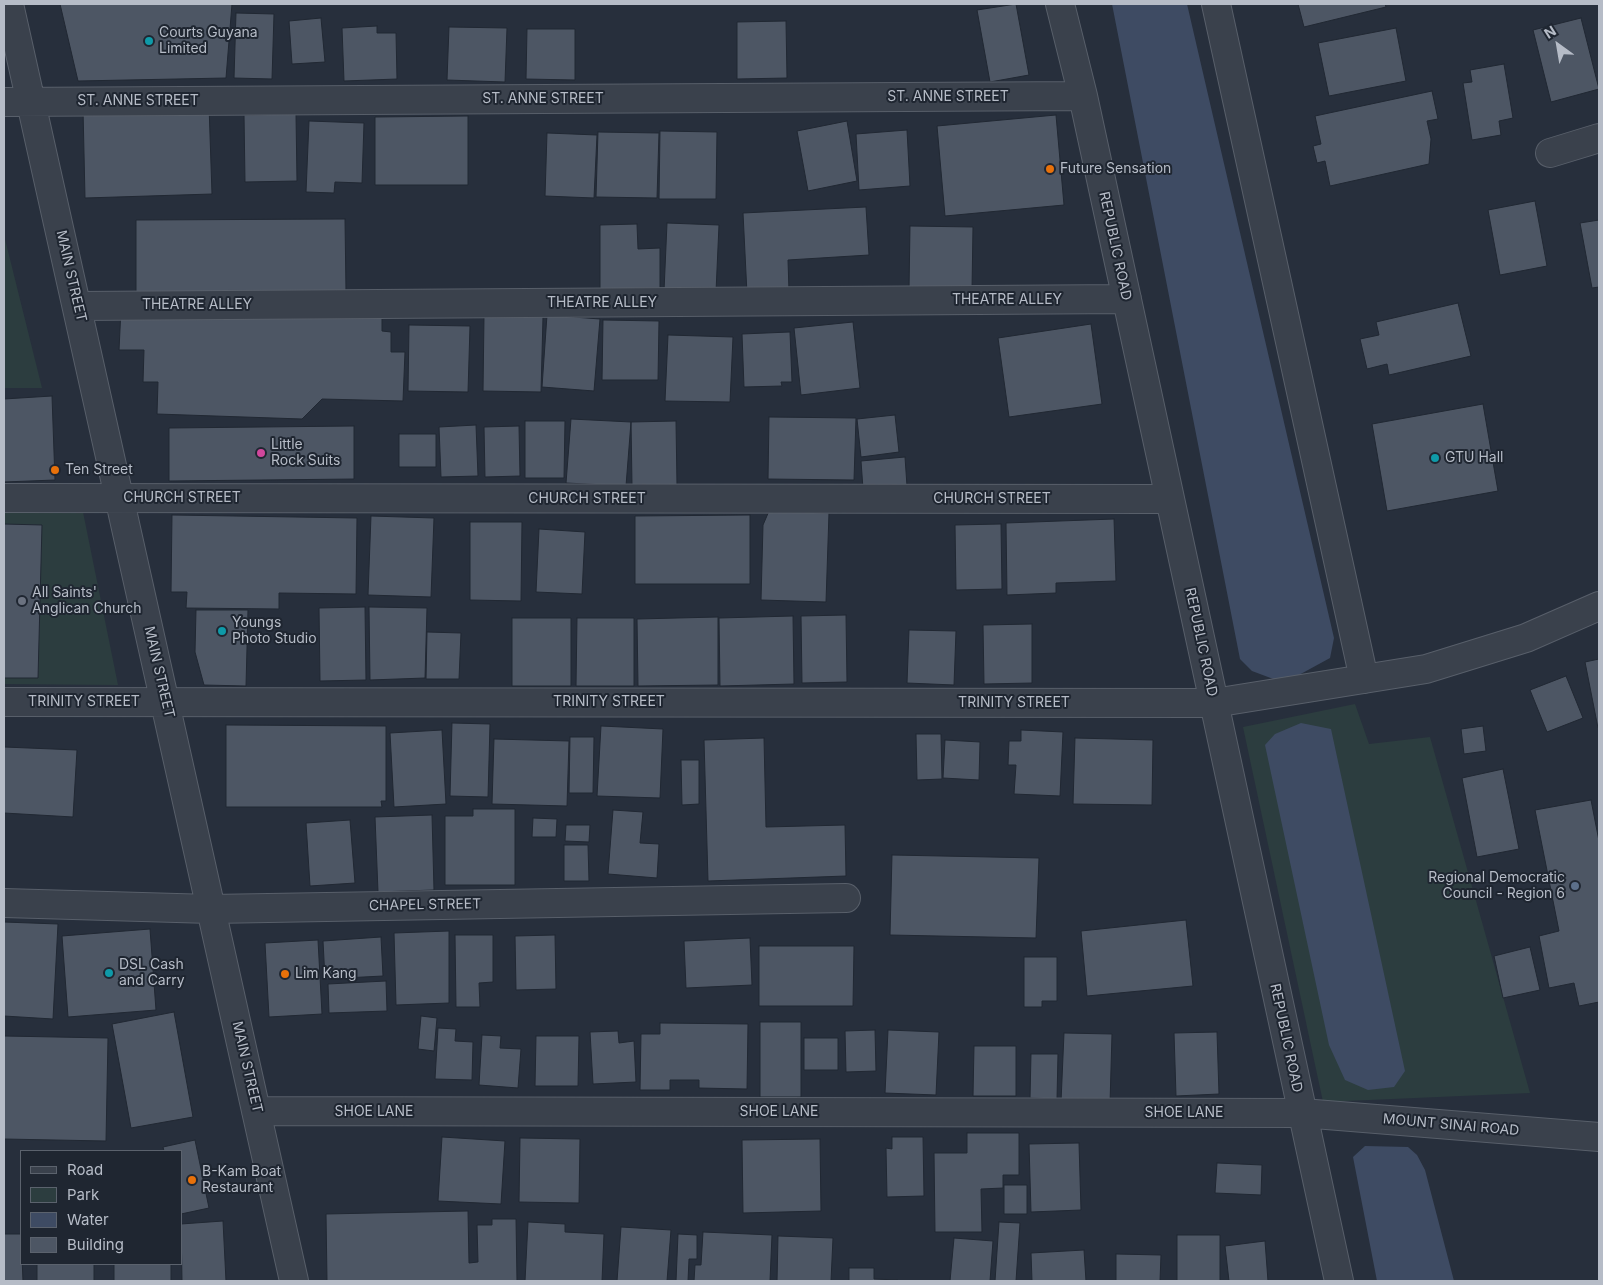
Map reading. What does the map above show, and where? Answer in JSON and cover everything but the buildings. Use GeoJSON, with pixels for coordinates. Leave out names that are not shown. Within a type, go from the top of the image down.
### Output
{"type":"FeatureCollection","features":[{"type":"Feature","properties":{"kind":"street","name":"MAIN STREET"},"geometry":{"type":"LineString","coordinates":[[9,4],[78,306],[294,1281]]}},
{"type":"Feature","properties":{"kind":"street","name":"REPUBLIC ROAD"},"geometry":{"type":"LineString","coordinates":[[1060,4],[1127,299],[1339,1281]]}},
{"type":"Feature","properties":{"kind":"street"},"geometry":{"type":"LineString","coordinates":[[1216,4],[1364,679]]}},
{"type":"Feature","properties":{"kind":"street","name":"ST. ANNE STREET"},"geometry":{"type":"LineString","coordinates":[[4,102],[1082,96]]}},
{"type":"Feature","properties":{"kind":"street"},"geometry":{"type":"LineString","coordinates":[[1550,153],[1599,138]]}},
{"type":"Feature","properties":{"kind":"street","name":"THEATRE ALLEY"},"geometry":{"type":"LineString","coordinates":[[78,306],[1127,299]]}},
{"type":"Feature","properties":{"kind":"street","name":"CHURCH STREET"},"geometry":{"type":"LineString","coordinates":[[4,498],[1170,499]]}},
{"type":"Feature","properties":{"kind":"street","name":"TRINITY STREET"},"geometry":{"type":"LineString","coordinates":[[4,702],[1214,703],[1426,669],[1526,638],[1599,606]]}},
{"type":"Feature","properties":{"kind":"street","name":"CHAPEL STREET"},"geometry":{"type":"LineString","coordinates":[[4,903],[212,909],[846,898]]}},
{"type":"Feature","properties":{"kind":"street","name":"SHOE LANE"},"geometry":{"type":"LineString","coordinates":[[256,1111],[1302,1113]]}},
{"type":"Feature","properties":{"kind":"street","name":"MOUNT SINAI ROAD"},"geometry":{"type":"LineString","coordinates":[[1302,1113],[1599,1137]]}},
{"type":"Feature","properties":{"kind":"green space"},"geometry":{"type":"Polygon","coordinates":[[[4,235],[42,388],[4,388],[4,235]]]}},
{"type":"Feature","properties":{"kind":"green space"},"geometry":{"type":"Polygon","coordinates":[[[4,512],[83,512],[118,685],[4,684],[4,678],[38,678],[42,525],[4,524],[4,512]]]}},
{"type":"Feature","properties":{"kind":"green space"},"geometry":{"type":"Polygon","coordinates":[[[1355,704],[1369,744],[1430,737],[1530,1093],[1323,1102],[1243,727],[1355,704]]]}},
{"type":"Feature","properties":{"kind":"water"},"geometry":{"type":"Polygon","coordinates":[[[1112,4],[1187,4],[1334,638],[1330,658],[1297,676],[1276,680],[1252,671],[1240,659],[1112,4]]]}},
{"type":"Feature","properties":{"kind":"water"},"geometry":{"type":"Polygon","coordinates":[[[1301,723],[1331,729],[1405,1071],[1394,1087],[1368,1090],[1345,1080],[1329,1045],[1265,745],[1275,734],[1301,723]]]}},
{"type":"Feature","properties":{"kind":"water"},"geometry":{"type":"Polygon","coordinates":[[[1365,1146],[1408,1147],[1417,1155],[1425,1170],[1454,1281],[1377,1281],[1353,1157],[1365,1146]]]}},
{"type":"Feature","properties":{"kind":"place","name":"Courts Guyana Limited"},"geometry":{"type":"Point","coordinates":[149,41]}},
{"type":"Feature","properties":{"kind":"place","name":"Future Sensation"},"geometry":{"type":"Point","coordinates":[1050,169]}},
{"type":"Feature","properties":{"kind":"place","name":"Little Rock Suits"},"geometry":{"type":"Point","coordinates":[261,453]}},
{"type":"Feature","properties":{"kind":"place","name":"GTU Hall"},"geometry":{"type":"Point","coordinates":[1435,458]}},
{"type":"Feature","properties":{"kind":"place","name":"Ten Street"},"geometry":{"type":"Point","coordinates":[55,470]}},
{"type":"Feature","properties":{"kind":"place","name":"All Saints' Anglican Church"},"geometry":{"type":"Point","coordinates":[22,601]}},
{"type":"Feature","properties":{"kind":"place","name":"Youngs Photo Studio"},"geometry":{"type":"Point","coordinates":[222,631]}},
{"type":"Feature","properties":{"kind":"place","name":"Regional Democratic Council - Region 6"},"geometry":{"type":"Point","coordinates":[1575,886]}},
{"type":"Feature","properties":{"kind":"place","name":"DSL Cash and Carry"},"geometry":{"type":"Point","coordinates":[109,973]}},
{"type":"Feature","properties":{"kind":"place","name":"Lim Kang"},"geometry":{"type":"Point","coordinates":[285,974]}},
{"type":"Feature","properties":{"kind":"place","name":"B-Kam Boat Restaurant"},"geometry":{"type":"Point","coordinates":[192,1180]}}]}
